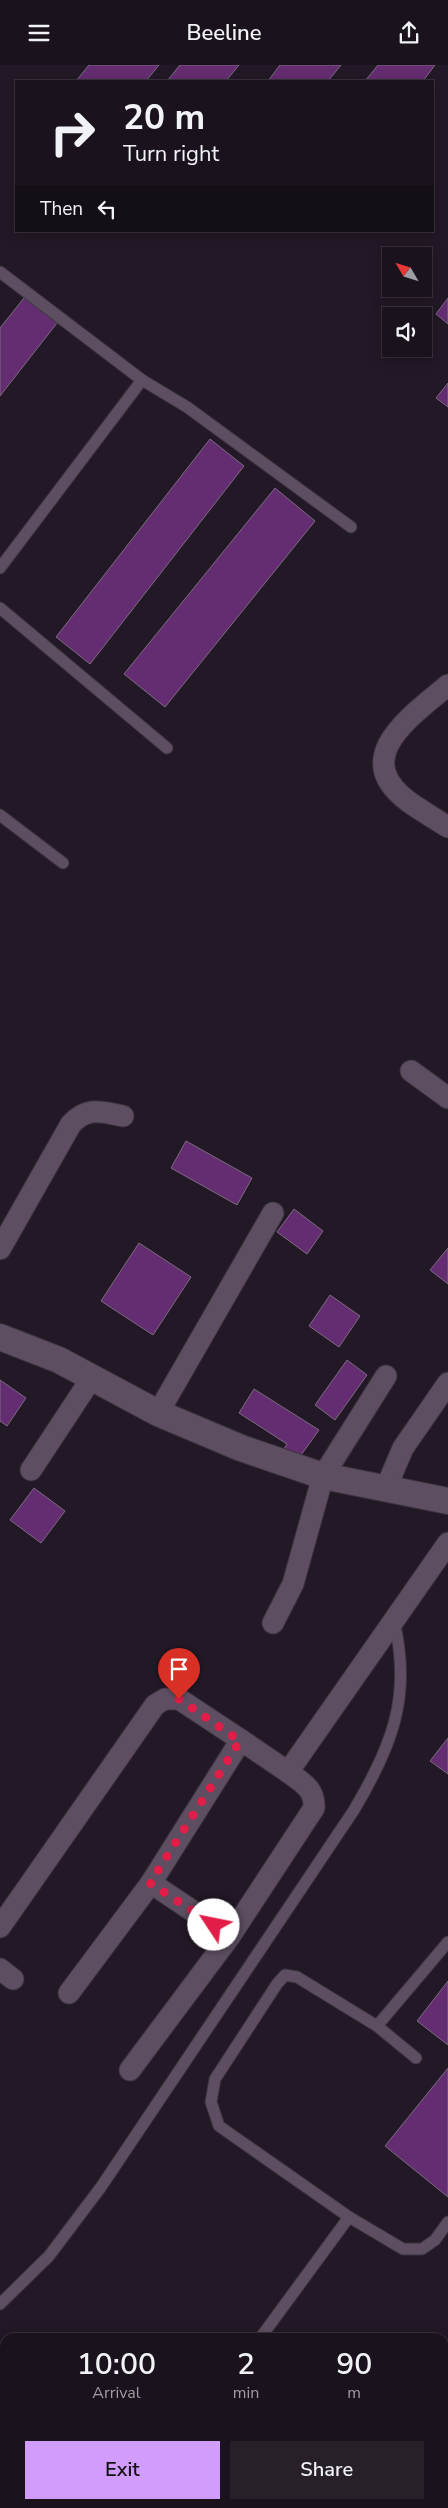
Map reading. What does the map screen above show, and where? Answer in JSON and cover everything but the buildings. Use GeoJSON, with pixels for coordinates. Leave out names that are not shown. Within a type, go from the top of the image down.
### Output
{"type":"FeatureCollection","features":[{"type":"Feature","properties":{"kind":"street"},"geometry":{"type":"LineString","coordinates":[[448,685],[392,735],[384,748],[383,762],[387,777],[396,791],[408,802],[448,827]]}},
{"type":"Feature","properties":{"kind":"street"},"geometry":{"type":"LineString","coordinates":[[411,1071],[448,1098]]}},
{"type":"Feature","properties":{"kind":"street"},"geometry":{"type":"LineString","coordinates":[[0,1249],[71,1124],[80,1115],[93,1111],[123,1116]]}},
{"type":"Feature","properties":{"kind":"street"},"geometry":{"type":"LineString","coordinates":[[158,1413],[273,1213]]}},
{"type":"Feature","properties":{"kind":"street"},"geometry":{"type":"LineString","coordinates":[[0,1337],[93,1376],[158,1413],[241,1447],[322,1476],[448,1501]]}},
{"type":"Feature","properties":{"kind":"street"},"geometry":{"type":"LineString","coordinates":[[273,1623],[293,1584],[322,1476],[386,1375]]}},
{"type":"Feature","properties":{"kind":"street"},"geometry":{"type":"LineString","coordinates":[[31,1470],[93,1376]]}},
{"type":"Feature","properties":{"kind":"street"},"geometry":{"type":"LineString","coordinates":[[386,1488],[403,1449],[448,1383]]}},
{"type":"Feature","properties":{"kind":"street"},"geometry":{"type":"LineString","coordinates":[[288,1772],[448,1543]]}},
{"type":"Feature","properties":{"kind":"street"},"geometry":{"type":"LineString","coordinates":[[0,1927],[155,1705],[164,1699],[179,1699],[309,1787],[314,1797],[314,1808],[230,1936],[130,2070]]}},
{"type":"Feature","properties":{"kind":"street"},"geometry":{"type":"LineString","coordinates":[[69,1993],[150,1883],[240,1741]]}},
{"type":"Feature","properties":{"kind":"street"},"geometry":{"type":"LineString","coordinates":[[150,1883],[230,1936]]}},
{"type":"Feature","properties":{"kind":"lane"},"geometry":{"type":"LineString","coordinates":[[0,272],[142,380],[195,412],[351,527]]}},
{"type":"Feature","properties":{"kind":"lane"},"geometry":{"type":"LineString","coordinates":[[0,568],[142,380]]}},
{"type":"Feature","properties":{"kind":"lane"},"geometry":{"type":"LineString","coordinates":[[0,608],[167,748]]}},
{"type":"Feature","properties":{"kind":"lane"},"geometry":{"type":"LineString","coordinates":[[0,815],[63,863]]}},
{"type":"Feature","properties":{"kind":"lane"},"geometry":{"type":"LineString","coordinates":[[0,2304],[49,2256],[101,2187],[354,1810],[377,1772],[393,1733],[401,1687],[399,1647],[394,1621]]}},
{"type":"Feature","properties":{"kind":"lane"},"geometry":{"type":"LineString","coordinates":[[377,2026],[448,1942]]}},
{"type":"Feature","properties":{"kind":"lane"},"geometry":{"type":"LineString","coordinates":[[416,2058],[377,2026],[296,1977],[285,1975],[277,1984],[215,2079],[210,2102],[220,2126],[349,2217],[403,2249],[422,2249],[435,2239],[448,2222]]}},
{"type":"Feature","properties":{"kind":"lane"},"geometry":{"type":"LineString","coordinates":[[264,2333],[349,2217]]}},
{"type":"Feature","properties":{"kind":"route"},"geometry":{"type":"LineString","coordinates":[[179,1699],[240,1741],[150,1883],[214,1925]]}}]}
